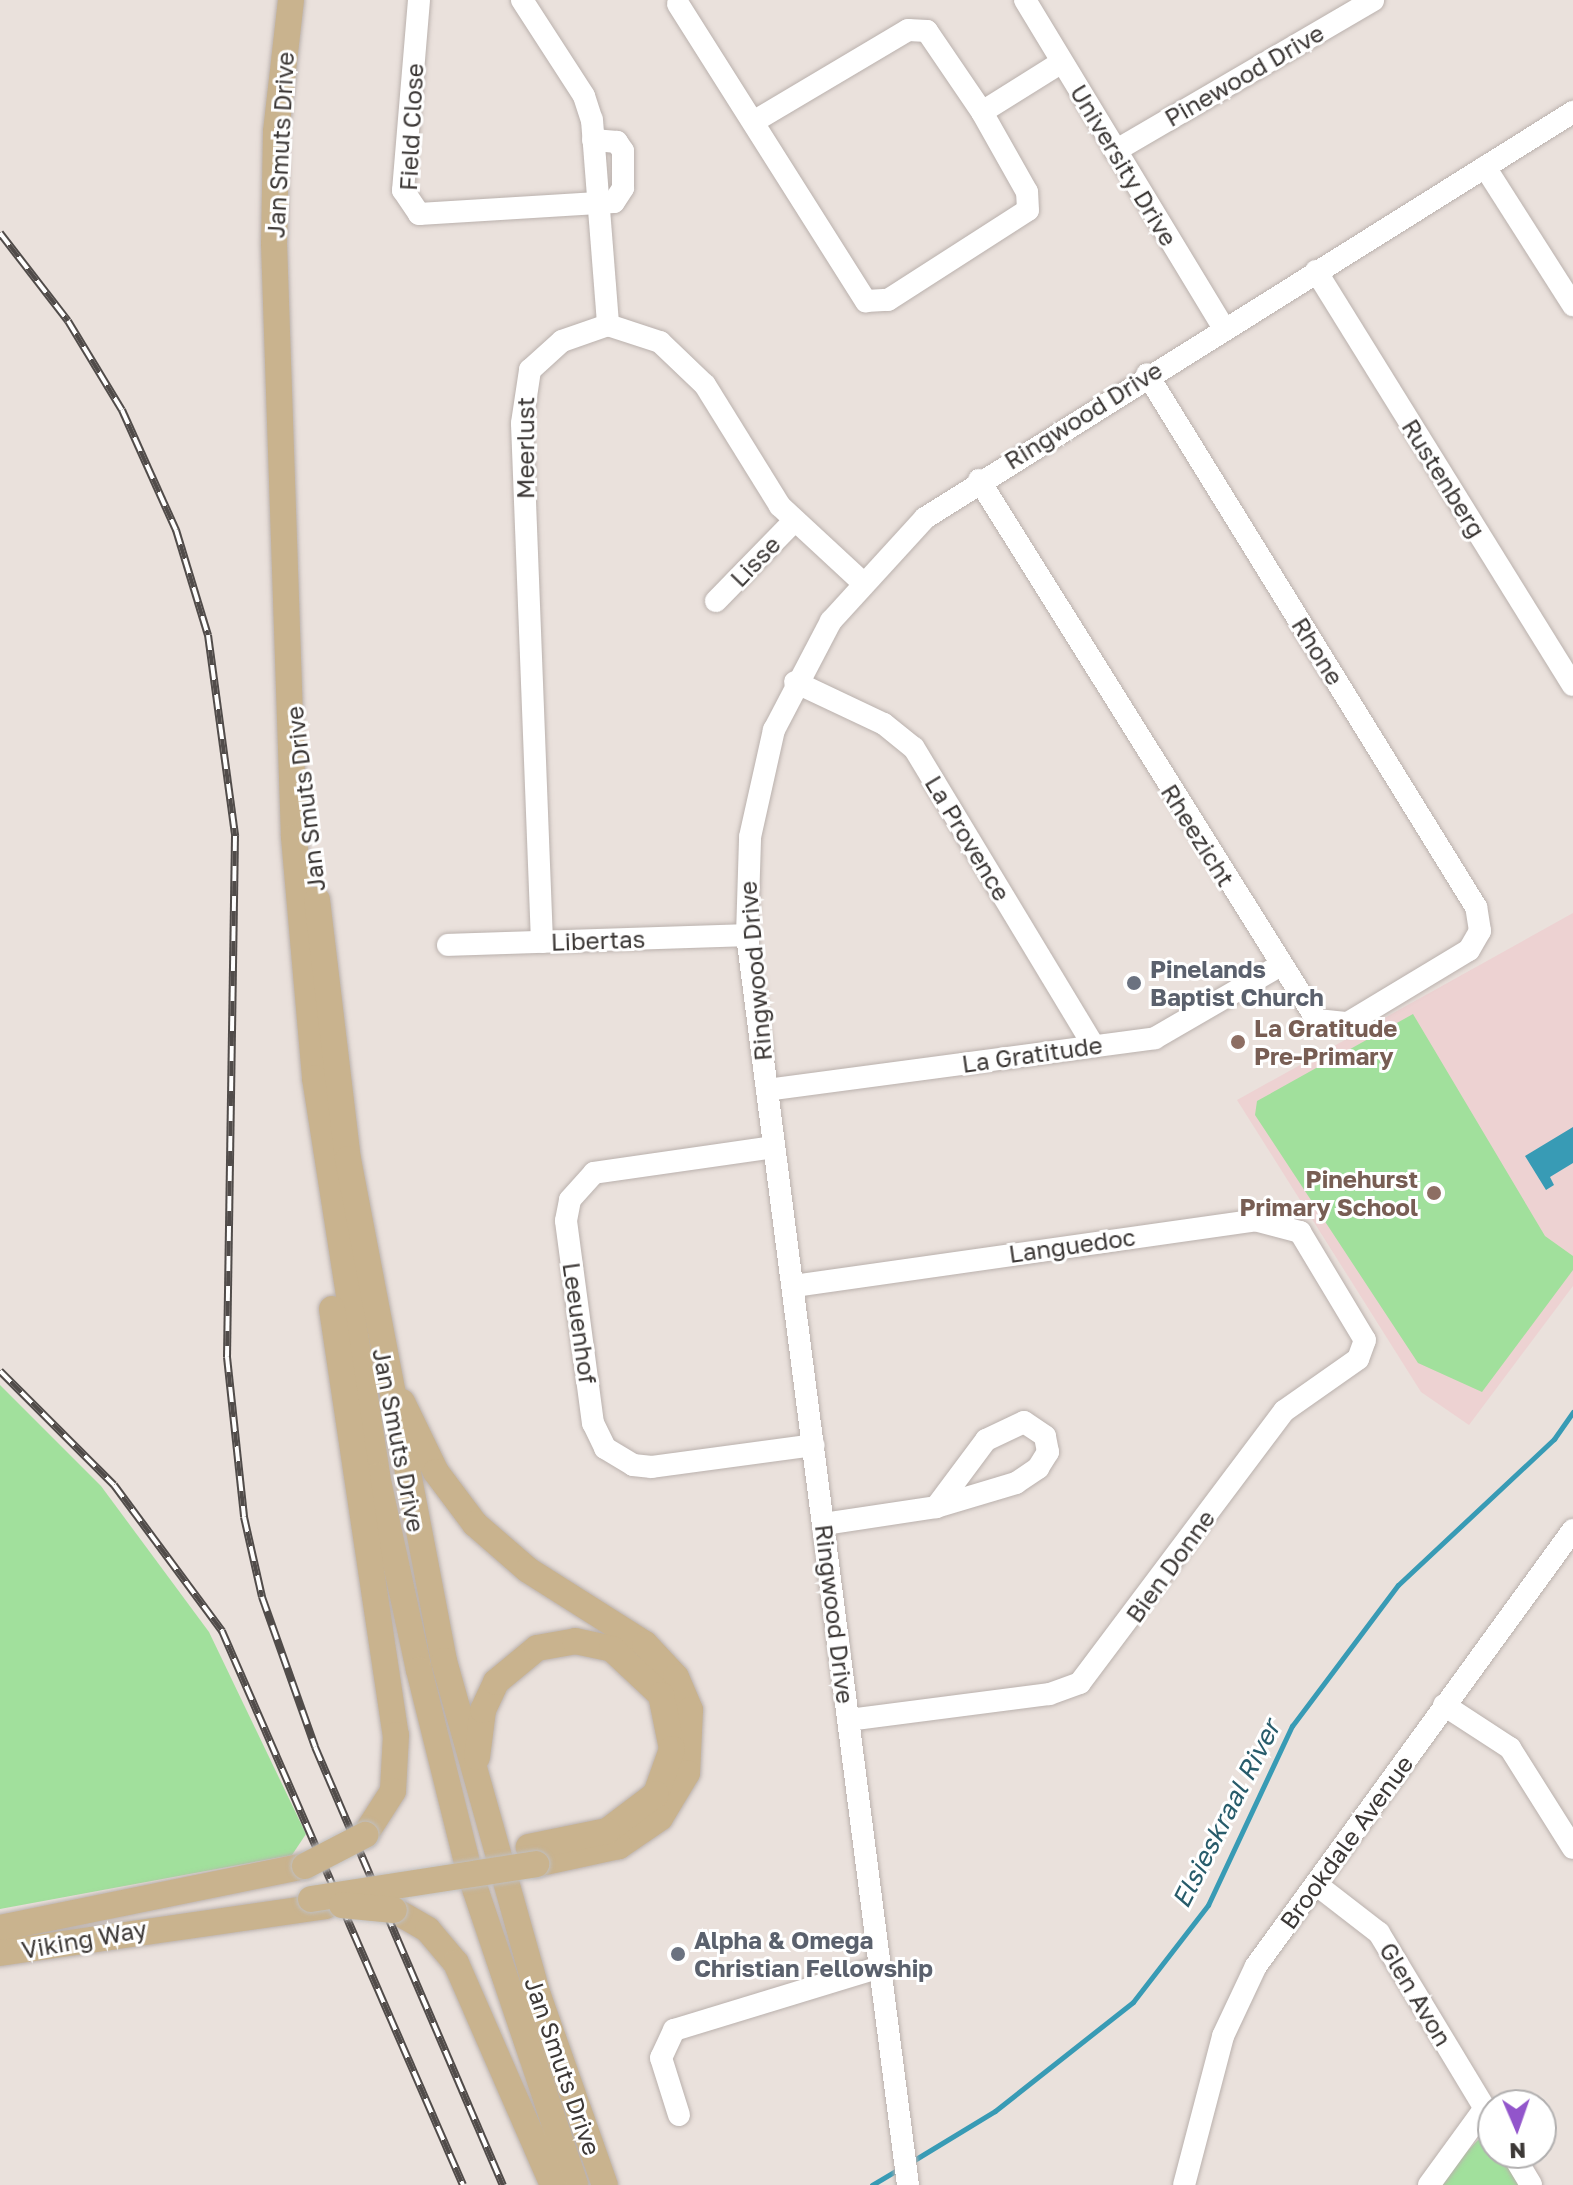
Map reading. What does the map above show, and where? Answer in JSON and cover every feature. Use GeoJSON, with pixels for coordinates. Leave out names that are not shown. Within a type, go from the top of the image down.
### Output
{"type":"FeatureCollection","features":[{"type":"Feature","properties":{"kind":"main road","name":"Jan Smuts Drive"},"geometry":{"type":"LineString","coordinates":[[291,0],[274,191],[294,837],[327,1168],[377,1476],[426,1699],[469,1871],[575,2185]]}},
{"type":"Feature","properties":{"kind":"main road","name":"Jan Smuts Drive"},"geometry":{"type":"LineString","coordinates":[[289,674],[348,1159],[380,1343],[444,1661],[488,1825],[605,2185]]}},
{"type":"Feature","properties":{"kind":"main road"},"geometry":{"type":"LineString","coordinates":[[314,1888],[365,1835],[393,1791],[397,1751],[337,1358],[327,1168]]}},
{"type":"Feature","properties":{"kind":"main road"},"geometry":{"type":"LineString","coordinates":[[314,1888],[533,1855],[619,1846],[660,1818],[687,1773],[690,1710],[657,1654],[528,1570],[460,1506],[415,1435],[380,1343]]}},
{"type":"Feature","properties":{"kind":"main road"},"geometry":{"type":"LineString","coordinates":[[488,1825],[478,1737],[503,1671],[537,1648],[563,1641],[624,1655],[667,1708],[672,1749],[662,1784],[618,1826],[533,1855]]}},
{"type":"Feature","properties":{"kind":"main road"},"geometry":{"type":"LineString","coordinates":[[314,1888],[394,1910],[428,1930],[456,1963],[553,2185]]}},
{"type":"Feature","properties":{"kind":"main road","name":"Viking Way"},"geometry":{"type":"LineString","coordinates":[[0,1928],[156,1900],[314,1888]]}},
{"type":"Feature","properties":{"kind":"main road","name":"Viking Way"},"geometry":{"type":"LineString","coordinates":[[0,1953],[167,1924],[314,1888]]}},
{"type":"Feature","properties":{"kind":"street","name":"Field Close"},"geometry":{"type":"LineString","coordinates":[[419,0],[407,204],[435,215],[598,204]]}},
{"type":"Feature","properties":{"kind":"street"},"geometry":{"type":"LineString","coordinates":[[522,0],[584,96],[593,140],[608,325],[632,328],[687,362],[794,521],[861,581]]}},
{"type":"Feature","properties":{"kind":"street","name":"University Drive"},"geometry":{"type":"LineString","coordinates":[[1025,0],[1224,329]]}},
{"type":"Feature","properties":{"kind":"street","name":"Pinewood Drive"},"geometry":{"type":"LineString","coordinates":[[1115,151],[1373,0]]}},
{"type":"Feature","properties":{"kind":"street"},"geometry":{"type":"LineString","coordinates":[[674,1],[755,121],[857,292],[876,304],[1028,210],[1027,192],[982,112],[933,36],[918,28],[755,121]]}},
{"type":"Feature","properties":{"kind":"street"},"geometry":{"type":"LineString","coordinates":[[982,112],[1062,62]]}},
{"type":"Feature","properties":{"kind":"street","name":"Ringwood Drive"},"geometry":{"type":"LineString","coordinates":[[908,2185],[747,935],[757,790],[795,682],[861,581],[925,518],[979,480],[1147,374],[1573,112]]}},
{"type":"Feature","properties":{"kind":"street"},"geometry":{"type":"LineString","coordinates":[[1485,167],[1573,305]]}},
{"type":"Feature","properties":{"kind":"street","name":"Rustenberg"},"geometry":{"type":"LineString","coordinates":[[1316,271],[1571,677]]}},
{"type":"Feature","properties":{"kind":"street","name":"Meerlust"},"geometry":{"type":"LineString","coordinates":[[542,942],[523,394],[530,370],[562,341],[608,325]]}},
{"type":"Feature","properties":{"kind":"street","name":"Rhone"},"geometry":{"type":"LineString","coordinates":[[1147,374],[1476,907],[1480,931]]}},
{"type":"Feature","properties":{"kind":"street","name":"Rheezicht"},"geometry":{"type":"LineString","coordinates":[[979,480],[1279,966],[1317,1020],[1348,1023],[1469,950],[1480,931]]}},
{"type":"Feature","properties":{"kind":"street","name":"Lisse"},"geometry":{"type":"LineString","coordinates":[[716,601],[794,521]]}},
{"type":"Feature","properties":{"kind":"street","name":"La Provence"},"geometry":{"type":"LineString","coordinates":[[795,682],[884,724],[914,748],[1094,1046]]}},
{"type":"Feature","properties":{"kind":"street","name":"Libertas"},"geometry":{"type":"LineString","coordinates":[[448,945],[747,935]]}},
{"type":"Feature","properties":{"kind":"street","name":"La Gratitude"},"geometry":{"type":"LineString","coordinates":[[767,1090],[1167,1035],[1279,966]]}},
{"type":"Feature","properties":{"kind":"street","name":"Leeuenhof"},"geometry":{"type":"LineString","coordinates":[[774,1147],[594,1173],[570,1200],[568,1237],[593,1423],[605,1448],[633,1465],[652,1467],[814,1445]]}},
{"type":"Feature","properties":{"kind":"street","name":"Languedoc"},"geometry":{"type":"LineString","coordinates":[[794,1286],[1255,1220],[1300,1232],[1327,1274]]}},
{"type":"Feature","properties":{"kind":"street","name":"Bien Donne"},"geometry":{"type":"LineString","coordinates":[[849,1720],[1049,1694],[1091,1674],[1284,1411],[1365,1348],[1361,1326],[1327,1274]]}},
{"type":"Feature","properties":{"kind":"street"},"geometry":{"type":"LineString","coordinates":[[824,1524],[936,1507],[1016,1483],[1038,1468],[1048,1452],[1045,1436],[1024,1422],[986,1440],[936,1507]]}},
{"type":"Feature","properties":{"kind":"street","name":"Brookdale Avenue"},"geometry":{"type":"LineString","coordinates":[[1184,2185],[1223,2036],[1256,1966],[1573,1530]]}},
{"type":"Feature","properties":{"kind":"street"},"geometry":{"type":"LineString","coordinates":[[1444,1705],[1510,1748],[1573,1848]]}},
{"type":"Feature","properties":{"kind":"street","name":"Glen Avon"},"geometry":{"type":"LineString","coordinates":[[1317,1885],[1379,1933],[1477,2095]]}},
{"type":"Feature","properties":{"kind":"street"},"geometry":{"type":"LineString","coordinates":[[679,2115],[661,2058],[674,2030],[880,1967]]}},
{"type":"Feature","properties":{"kind":"street"},"geometry":{"type":"LineString","coordinates":[[1429,2185],[1477,2129]]}},
{"type":"Feature","properties":{"kind":"shaded area","name":"Pinehurst Primary School"},"geometry":{"type":"Polygon","coordinates":[[[1573,913],[1573,1286],[1469,1425],[1421,1392],[1237,1100],[1573,913]]]}},
{"type":"Feature","properties":{"kind":"green space","name":"Pinehurst Primary School"},"geometry":{"type":"Polygon","coordinates":[[[1413,1014],[1545,1236],[1573,1256],[1573,1270],[1482,1392],[1418,1363],[1255,1115],[1257,1101],[1413,1014]]]}},
{"type":"Feature","properties":{"kind":"green space"},"geometry":{"type":"Polygon","coordinates":[[[0,1385],[101,1486],[209,1632],[306,1834],[292,1855],[0,1909],[0,1385]]]}},
{"type":"Feature","properties":{"kind":"green space"},"geometry":{"type":"Polygon","coordinates":[[[1477,2141],[1477,2169],[1509,2169],[1519,2185],[1435,2185],[1477,2141]]]}},
{"type":"Feature","properties":{"kind":"water"},"geometry":{"type":"Polygon","coordinates":[[[1573,1127],[1573,1163],[1550,1177],[1554,1185],[1546,1190],[1525,1156],[1573,1127]]]}},
{"type":"Feature","properties":{"kind":"waterway","name":"Elsieskraal River"},"geometry":{"type":"LineString","coordinates":[[911,2162],[995,2111],[1133,2002],[1208,1905],[1292,1726],[1398,1585],[1554,1439],[1573,1412]]}},
{"type":"Feature","properties":{"kind":"waterway","name":"Elsieskraal River"},"geometry":{"type":"LineString","coordinates":[[872,2185],[899,2169]]}},
{"type":"Feature","properties":{"kind":"railway"},"geometry":{"type":"LineString","coordinates":[[0,233],[68,321],[122,410],[176,530],[208,635],[235,836],[227,1357],[244,1517],[262,1597],[315,1747],[503,2185]]}},
{"type":"Feature","properties":{"kind":"railway"},"geometry":{"type":"LineString","coordinates":[[0,1371],[114,1485],[222,1631],[463,2185]]}},
{"type":"Feature","properties":{"kind":"place","name":"Pinelands Baptist Church"},"geometry":{"type":"Point","coordinates":[1134,983]}},
{"type":"Feature","properties":{"kind":"place","name":"La Gratitude Pre-Primary"},"geometry":{"type":"Point","coordinates":[1238,1042]}},
{"type":"Feature","properties":{"kind":"place","name":"Pinehurst Primary School"},"geometry":{"type":"Point","coordinates":[1434,1193]}},
{"type":"Feature","properties":{"kind":"place","name":"Alpha & Omega Christian Fellowship"},"geometry":{"type":"Point","coordinates":[678,1954]}}]}
